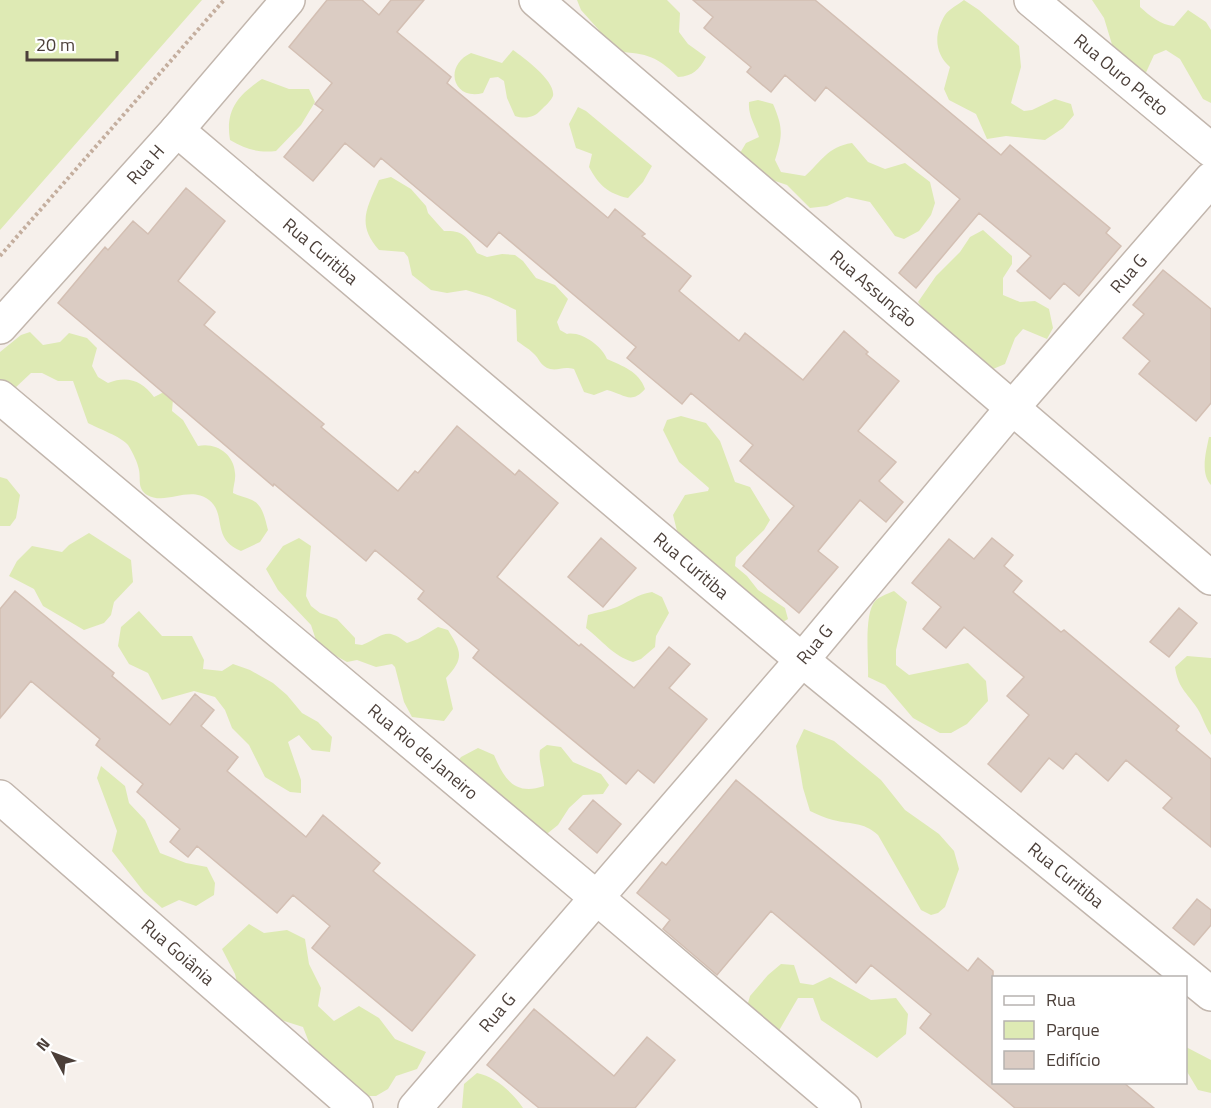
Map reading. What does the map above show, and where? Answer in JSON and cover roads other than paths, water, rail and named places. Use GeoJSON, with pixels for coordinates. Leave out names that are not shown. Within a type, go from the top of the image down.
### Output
{"type":"FeatureCollection","features":[{"type":"Feature","properties":{"kind":"street","name":"Rua H"},"geometry":{"type":"LineString","coordinates":[[0,327],[177,130],[288,0]]}},
{"type":"Feature","properties":{"kind":"street","name":"Rua Assunção"},"geometry":{"type":"LineString","coordinates":[[536,0],[1211,578]]}},
{"type":"Feature","properties":{"kind":"street","name":"Rua Ouro Preto"},"geometry":{"type":"LineString","coordinates":[[1031,0],[1211,150]]}},
{"type":"Feature","properties":{"kind":"street","name":"Rua Curitiba"},"geometry":{"type":"LineString","coordinates":[[177,130],[802,660],[1211,994]]}},
{"type":"Feature","properties":{"kind":"street","name":"Rua G"},"geometry":{"type":"LineString","coordinates":[[415,1108],[802,660],[1013,407],[1211,179]]}},
{"type":"Feature","properties":{"kind":"street","name":"Rua Rio de Janeiro"},"geometry":{"type":"LineString","coordinates":[[0,397],[844,1108]]}},
{"type":"Feature","properties":{"kind":"street","name":"Rua Goiânia"},"geometry":{"type":"LineString","coordinates":[[0,797],[356,1108]]}}]}
